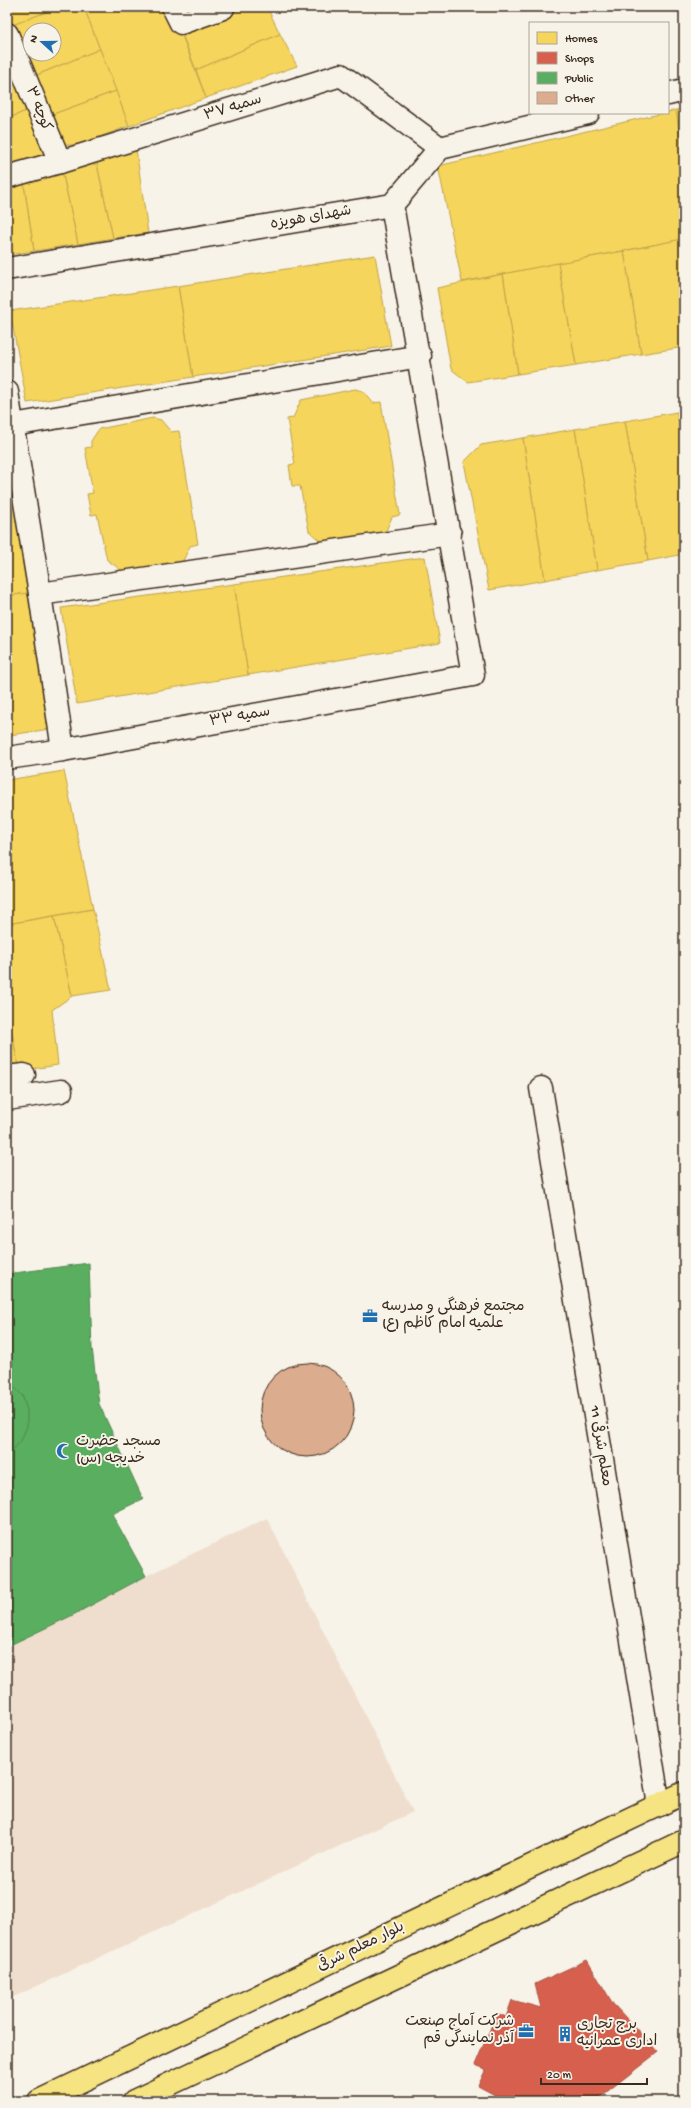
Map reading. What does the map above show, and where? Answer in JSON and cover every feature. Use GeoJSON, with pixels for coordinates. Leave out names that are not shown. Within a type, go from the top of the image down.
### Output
{"type":"FeatureCollection","features":[{"type":"Feature","properties":{"kind":"main road","name":"بلوار معلم شرقی"},"geometry":{"type":"LineString","coordinates":[[39,2101],[684,1793]]}},
{"type":"Feature","properties":{"kind":"main road"},"geometry":{"type":"LineString","coordinates":[[134,2101],[684,1841]]}},
{"type":"Feature","properties":{"kind":"street"},"geometry":{"type":"LineString","coordinates":[[173,7],[181,23],[223,8]]}},
{"type":"Feature","properties":{"kind":"street","name":"کوچه ۳"},"geometry":{"type":"LineString","coordinates":[[7,34],[60,162]]}},
{"type":"Feature","properties":{"kind":"street","name":"سمیه ۳۷"},"geometry":{"type":"LineString","coordinates":[[7,177],[341,75],[440,148]]}},
{"type":"Feature","properties":{"kind":"street"},"geometry":{"type":"LineString","coordinates":[[669,94],[684,90]]}},
{"type":"Feature","properties":{"kind":"street"},"geometry":{"type":"LineString","coordinates":[[40,594],[450,534],[420,356],[392,205],[440,148],[584,114]]}},
{"type":"Feature","properties":{"kind":"street","name":"شهدای هویزه"},"geometry":{"type":"LineString","coordinates":[[7,269],[392,205]]}},
{"type":"Feature","properties":{"kind":"street"},"geometry":{"type":"LineString","coordinates":[[10,425],[420,356]]}},
{"type":"Feature","properties":{"kind":"street"},"geometry":{"type":"LineString","coordinates":[[7,392],[10,425],[40,594],[63,750]]}},
{"type":"Feature","properties":{"kind":"street","name":"سمیه ۳۳"},"geometry":{"type":"LineString","coordinates":[[7,758],[63,750],[473,675],[450,534]]}},
{"type":"Feature","properties":{"kind":"street","name":"معلم شرقی 11"},"geometry":{"type":"LineString","coordinates":[[541,1088],[660,1805]]}},
{"type":"Feature","properties":{"kind":"street"},"geometry":{"type":"LineString","coordinates":[[7,1099],[61,1091]]}},
{"type":"Feature","properties":{"kind":"shaded area"},"geometry":{"type":"Polygon","coordinates":[[[267,1518],[413,1812],[7,2000],[7,1647],[71,1616],[146,1576],[267,1518]]]}},
{"type":"Feature","properties":{"kind":"building: Homes"},"geometry":{"type":"Polygon","coordinates":[[[7,7],[59,7],[10,26],[7,19],[7,7]]]}},
{"type":"Feature","properties":{"kind":"building: Homes"},"geometry":{"type":"Polygon","coordinates":[[[59,7],[84,7],[100,49],[32,77],[26,62],[62,62],[62,22],[22,22],[22,54],[10,26],[59,7]]]}},
{"type":"Feature","properties":{"kind":"building: Homes"},"geometry":{"type":"Polygon","coordinates":[[[84,7],[171,7],[206,98],[129,126],[84,7]]]}},
{"type":"Feature","properties":{"kind":"building: Homes"},"geometry":{"type":"Polygon","coordinates":[[[227,7],[267,7],[280,34],[196,70],[180,29],[227,7]]]}},
{"type":"Feature","properties":{"kind":"building: Homes"},"geometry":{"type":"Polygon","coordinates":[[[280,34],[297,66],[206,98],[196,70],[280,34]]]}},
{"type":"Feature","properties":{"kind":"building: Homes"},"geometry":{"type":"Polygon","coordinates":[[[7,44],[19,73],[7,78],[7,44]]]}},
{"type":"Feature","properties":{"kind":"building: Homes"},"geometry":{"type":"Polygon","coordinates":[[[100,49],[116,91],[48,116],[32,77],[100,49]]]}},
{"type":"Feature","properties":{"kind":"building: Homes"},"geometry":{"type":"Polygon","coordinates":[[[19,73],[33,108],[7,119],[7,78],[19,73]]]}},
{"type":"Feature","properties":{"kind":"building: Homes"},"geometry":{"type":"Polygon","coordinates":[[[116,91],[129,126],[78,145],[60,145],[48,116],[116,91]]]}},
{"type":"Feature","properties":{"kind":"building: Homes"},"geometry":{"type":"Polygon","coordinates":[[[33,108],[52,155],[7,168],[7,119],[33,108]]]}},
{"type":"Feature","properties":{"kind":"building: Homes"},"geometry":{"type":"Polygon","coordinates":[[[684,108],[684,164],[676,110],[684,108]]]}},
{"type":"Feature","properties":{"kind":"building: Homes"},"geometry":{"type":"Polygon","coordinates":[[[676,110],[684,164],[684,239],[462,282],[438,166],[659,114],[669,114],[669,112],[676,110]]]}},
{"type":"Feature","properties":{"kind":"building: Homes"},"geometry":{"type":"Polygon","coordinates":[[[135,142],[148,233],[113,238],[95,155],[135,142]]]}},
{"type":"Feature","properties":{"kind":"building: Homes"},"geometry":{"type":"Polygon","coordinates":[[[95,155],[113,238],[78,244],[61,166],[95,155]]]}},
{"type":"Feature","properties":{"kind":"building: Homes"},"geometry":{"type":"Polygon","coordinates":[[[61,166],[78,244],[34,251],[23,178],[61,166]]]}},
{"type":"Feature","properties":{"kind":"building: Homes"},"geometry":{"type":"Polygon","coordinates":[[[23,178],[34,251],[7,255],[7,183],[23,178]]]}},
{"type":"Feature","properties":{"kind":"building: Homes"},"geometry":{"type":"Polygon","coordinates":[[[682,239],[684,249],[684,347],[641,354],[624,251],[682,239]]]}},
{"type":"Feature","properties":{"kind":"building: Homes"},"geometry":{"type":"Polygon","coordinates":[[[624,251],[641,354],[576,365],[558,263],[624,251]]]}},
{"type":"Feature","properties":{"kind":"building: Homes"},"geometry":{"type":"Polygon","coordinates":[[[375,255],[391,346],[193,377],[178,286],[375,255]]]}},
{"type":"Feature","properties":{"kind":"building: Homes"},"geometry":{"type":"Polygon","coordinates":[[[558,263],[576,365],[518,374],[503,274],[558,263]]]}},
{"type":"Feature","properties":{"kind":"building: Homes"},"geometry":{"type":"Polygon","coordinates":[[[503,274],[518,374],[468,382],[451,369],[437,288],[503,274]]]}},
{"type":"Feature","properties":{"kind":"building: Homes"},"geometry":{"type":"Polygon","coordinates":[[[178,286],[193,377],[27,403],[10,311],[178,286]]]}},
{"type":"Feature","properties":{"kind":"building: Homes"},"geometry":{"type":"Polygon","coordinates":[[[355,389],[363,391],[373,403],[381,402],[400,515],[392,517],[385,533],[326,543],[320,541],[309,531],[300,486],[292,486],[289,465],[295,464],[287,419],[293,418],[301,400],[355,389]]]}},
{"type":"Feature","properties":{"kind":"building: Homes"},"geometry":{"type":"Polygon","coordinates":[[[684,411],[684,457],[677,412],[684,411]]]}},
{"type":"Feature","properties":{"kind":"building: Homes"},"geometry":{"type":"Polygon","coordinates":[[[677,412],[684,457],[684,554],[648,561],[625,421],[677,412]]]}},
{"type":"Feature","properties":{"kind":"building: Homes"},"geometry":{"type":"Polygon","coordinates":[[[153,418],[161,420],[171,432],[179,431],[198,544],[190,546],[183,561],[177,566],[124,572],[107,560],[97,514],[91,515],[87,494],[93,493],[85,448],[91,447],[91,441],[99,429],[153,418]]]}},
{"type":"Feature","properties":{"kind":"building: Homes"},"geometry":{"type":"Polygon","coordinates":[[[625,421],[648,561],[597,570],[575,429],[625,421]]]}},
{"type":"Feature","properties":{"kind":"building: Homes"},"geometry":{"type":"Polygon","coordinates":[[[575,429],[597,570],[545,580],[523,438],[575,429]]]}},
{"type":"Feature","properties":{"kind":"building: Homes"},"geometry":{"type":"Polygon","coordinates":[[[523,438],[545,580],[489,590],[464,462],[481,445],[523,438]]]}},
{"type":"Feature","properties":{"kind":"building: Homes"},"geometry":{"type":"Polygon","coordinates":[[[7,461],[28,593],[7,596],[7,461]]]}},
{"type":"Feature","properties":{"kind":"building: Homes"},"geometry":{"type":"Polygon","coordinates":[[[425,557],[440,643],[248,675],[234,584],[425,557]]]}},
{"type":"Feature","properties":{"kind":"building: Homes"},"geometry":{"type":"Polygon","coordinates":[[[234,584],[248,675],[77,704],[61,608],[234,584]]]}},
{"type":"Feature","properties":{"kind":"building: Homes"},"geometry":{"type":"Polygon","coordinates":[[[28,593],[50,729],[10,735],[7,718],[7,596],[28,593]]]}},
{"type":"Feature","properties":{"kind":"building: Homes"},"geometry":{"type":"Polygon","coordinates":[[[64,771],[93,909],[7,924],[7,780],[64,771]]]}},
{"type":"Feature","properties":{"kind":"building: Homes"},"geometry":{"type":"Polygon","coordinates":[[[93,909],[111,990],[72,996],[54,916],[93,909]]]}},
{"type":"Feature","properties":{"kind":"building: Homes"},"geometry":{"type":"Polygon","coordinates":[[[54,916],[72,996],[52,1010],[58,1065],[19,1071],[7,1007],[7,924],[54,916]]]}},
{"type":"Feature","properties":{"kind":"building: Homes"},"geometry":{"type":"Polygon","coordinates":[[[7,1007],[19,1071],[7,1073],[7,1007]]]}},
{"type":"Feature","properties":{"kind":"building: Shops","name":"برج تجاری اداری عمرانیه"},"geometry":{"type":"Polygon","coordinates":[[[587,1960],[613,2004],[658,2052],[595,2101],[506,2101],[478,2086],[486,2069],[475,2065],[497,2013],[506,2017],[512,2000],[541,2008],[535,1984],[587,1960]]]}},
{"type":"Feature","properties":{"kind":"building: Public","name":"مسجد حضرت خدیجه (س)"},"geometry":{"type":"Polygon","coordinates":[[[89,1263],[92,1348],[99,1404],[143,1499],[112,1514],[146,1576],[71,1616],[10,1645],[7,1640],[7,1274],[89,1263]]]}},
{"type":"Feature","properties":{"kind":"building: Public"},"geometry":{"type":"Polygon","coordinates":[[[7,1380],[22,1395],[27,1410],[27,1426],[21,1441],[7,1456],[7,1380]]]}},
{"type":"Feature","properties":{"kind":"building: Other"},"geometry":{"type":"Polygon","coordinates":[[[307,1363],[325,1367],[340,1377],[350,1392],[354,1410],[350,1428],[340,1443],[325,1453],[307,1457],[289,1453],[274,1443],[264,1428],[260,1410],[264,1392],[274,1377],[289,1367],[307,1363]]]}},
{"type":"Feature","properties":{"kind":"place","name":"مجتمع فرهنگی و مدرسه علمیه امام کاظم (ع)"},"geometry":{"type":"Point","coordinates":[370,1316]}},
{"type":"Feature","properties":{"kind":"place","name":"مسجد حضرت خدیجه (س)"},"geometry":{"type":"Point","coordinates":[64,1451]}},
{"type":"Feature","properties":{"kind":"place","name":"شرکت آماج صنعت آذر نمایندگی قم"},"geometry":{"type":"Point","coordinates":[526,2031]}},
{"type":"Feature","properties":{"kind":"place","name":"برج تجاری اداری عمرانیه"},"geometry":{"type":"Point","coordinates":[565,2034]}}]}
